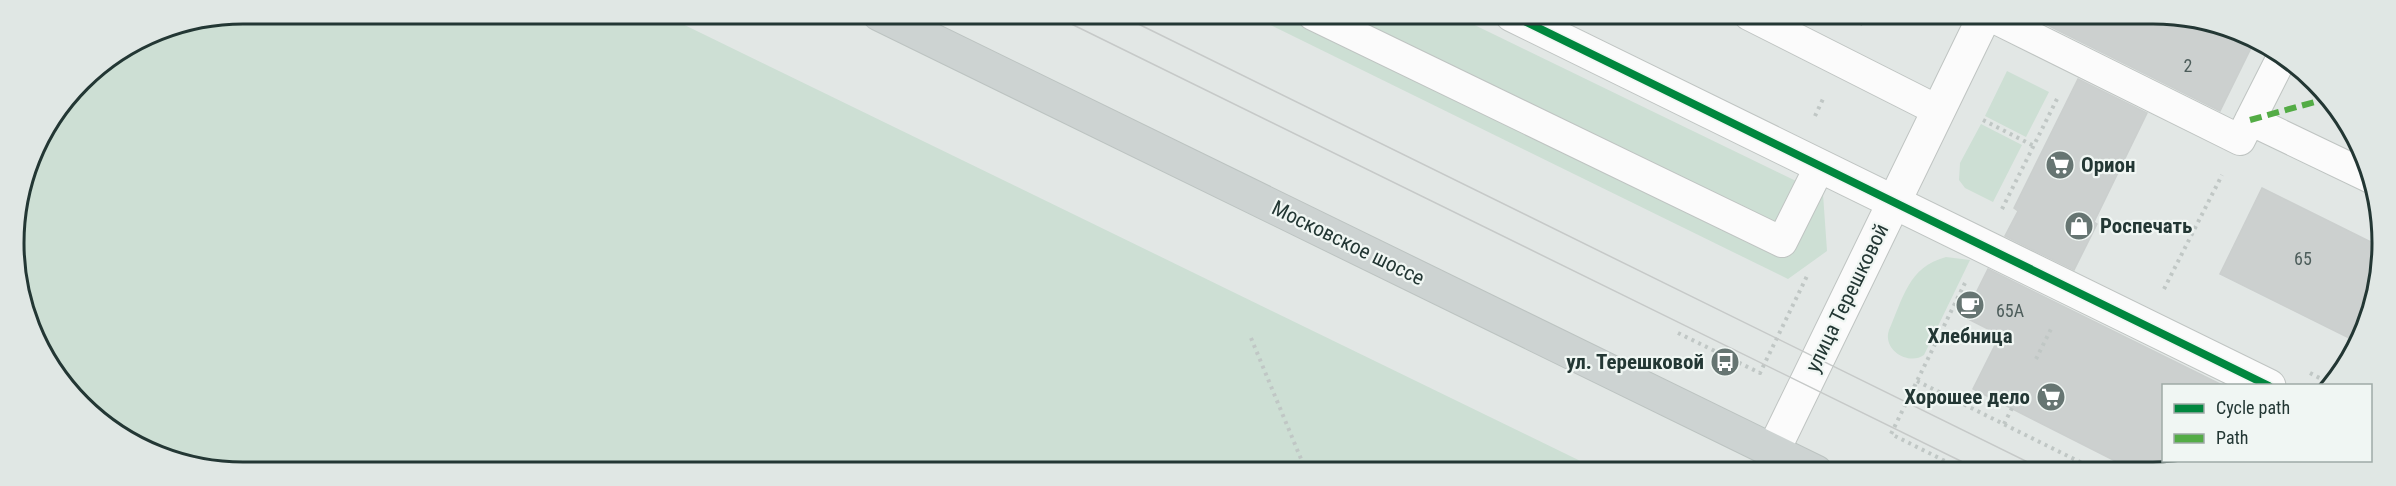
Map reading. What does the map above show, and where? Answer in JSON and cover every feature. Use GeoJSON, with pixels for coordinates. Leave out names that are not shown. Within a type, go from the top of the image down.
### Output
{"type":"FeatureCollection","features":[{"type":"Feature","properties":{"kind":"main road","name":"Московское шоссе"},"geometry":{"type":"LineString","coordinates":[[899,24],[1796,462]]}},
{"type":"Feature","properties":{"kind":"street"},"geometry":{"type":"LineString","coordinates":[[1530,24],[2265,384]]}},
{"type":"Feature","properties":{"kind":"street","name":"улица Терешковой"},"geometry":{"type":"LineString","coordinates":[[1773,451],[1982,24]]}},
{"type":"Feature","properties":{"kind":"lane"},"geometry":{"type":"LineString","coordinates":[[1332,24],[1782,242],[1820,166]]}},
{"type":"Feature","properties":{"kind":"lane"},"geometry":{"type":"LineString","coordinates":[[1767,24],[1939,111]]}},
{"type":"Feature","properties":{"kind":"lane"},"geometry":{"type":"LineString","coordinates":[[2005,24],[2075,59],[2245,130],[2360,174]]}},
{"type":"Feature","properties":{"kind":"lane"},"geometry":{"type":"LineString","coordinates":[[2245,130],[2279,64]]}},
{"type":"Feature","properties":{"kind":"path"},"geometry":{"type":"LineString","coordinates":[[1814,117],[1861,24]]}},
{"type":"Feature","properties":{"kind":"path"},"geometry":{"type":"LineString","coordinates":[[1946,462],[1891,435],[2075,59]]}},
{"type":"Feature","properties":{"kind":"path"},"geometry":{"type":"LineString","coordinates":[[1983,120],[2034,146]]}},
{"type":"Feature","properties":{"kind":"path"},"geometry":{"type":"LineString","coordinates":[[2159,299],[2245,130]]}},
{"type":"Feature","properties":{"kind":"path"},"geometry":{"type":"LineString","coordinates":[[1678,333],[1760,373],[1812,267]]}},
{"type":"Feature","properties":{"kind":"path"},"geometry":{"type":"LineString","coordinates":[[1251,338],[1302,462]]}},
{"type":"Feature","properties":{"kind":"path"},"geometry":{"type":"LineString","coordinates":[[1917,381],[2080,462]]}},
{"type":"Feature","properties":{"kind":"path"},"geometry":{"type":"LineString","coordinates":[[2004,424],[2012,408]]}},
{"type":"Feature","properties":{"kind":"green space"},"geometry":{"type":"Polygon","coordinates":[[[229,24],[683,24],[1582,462],[229,462],[186,455],[133,433],[88,398],[53,352],[31,300],[24,257],[24,229],[31,186],[53,133],[69,110],[99,78],[133,53],[186,31],[229,24]]]}},
{"type":"Feature","properties":{"kind":"green space"},"geometry":{"type":"Polygon","coordinates":[[[1268,24],[1473,24],[1823,194],[1827,251],[1788,279],[1268,24]]]}},
{"type":"Feature","properties":{"kind":"green space"},"geometry":{"type":"Polygon","coordinates":[[[2007,71],[2049,92],[2026,137],[1985,116],[2007,71]]]}},
{"type":"Feature","properties":{"kind":"green space"},"geometry":{"type":"Polygon","coordinates":[[[1981,124],[2022,145],[1993,202],[1965,188],[1959,180],[1960,163],[1981,124]]]}},
{"type":"Feature","properties":{"kind":"green space"},"geometry":{"type":"Polygon","coordinates":[[[1946,257],[1970,260],[1924,355],[1911,359],[1904,357],[1893,350],[1888,337],[1898,307],[1915,276],[1923,268],[1946,257]]]}},
{"type":"Feature","properties":{"kind":"building"},"geometry":{"type":"Polygon","coordinates":[[[2045,24],[2167,24],[2210,31],[2250,47],[2220,111],[2045,24]]]}},
{"type":"Feature","properties":{"kind":"building"},"geometry":{"type":"Polygon","coordinates":[[[2078,79],[2147,113],[2094,222],[2097,224],[2074,270],[2005,236],[2018,211],[2014,208],[2078,79]]]}},
{"type":"Feature","properties":{"kind":"building"},"geometry":{"type":"Polygon","coordinates":[[[2262,188],[2372,243],[2365,300],[2350,338],[2220,274],[2262,188]]]}},
{"type":"Feature","properties":{"kind":"building"},"geometry":{"type":"Polygon","coordinates":[[[1988,269],[2220,384],[2162,384],[2162,462],[2117,462],[1973,389],[2000,335],[1964,317],[1988,269]]]}},
{"type":"Feature","properties":{"kind":"tram line"},"geometry":{"type":"LineString","coordinates":[[1071,24],[1963,462]]}},
{"type":"Feature","properties":{"kind":"tram line"},"geometry":{"type":"LineString","coordinates":[[1138,24],[2028,462]]}},
{"type":"Feature","properties":{"kind":"marked path"},"geometry":{"type":"LineString","coordinates":[[2250,120],[2319,101]]}},
{"type":"Feature","properties":{"kind":"cycle path"},"geometry":{"type":"LineString","coordinates":[[1530,24],[2265,384]]}},
{"type":"Feature","properties":{"kind":"place","name":"Орион"},"geometry":{"type":"Point","coordinates":[2060,165]}},
{"type":"Feature","properties":{"kind":"place","name":"Роспечать"},"geometry":{"type":"Point","coordinates":[2079,226]}},
{"type":"Feature","properties":{"kind":"place","name":"Хлебница"},"geometry":{"type":"Point","coordinates":[1970,305]}},
{"type":"Feature","properties":{"kind":"place","name":"ул. Терешковой"},"geometry":{"type":"Point","coordinates":[1725,362]}},
{"type":"Feature","properties":{"kind":"place","name":"Хорошее дело"},"geometry":{"type":"Point","coordinates":[2051,397]}}]}
